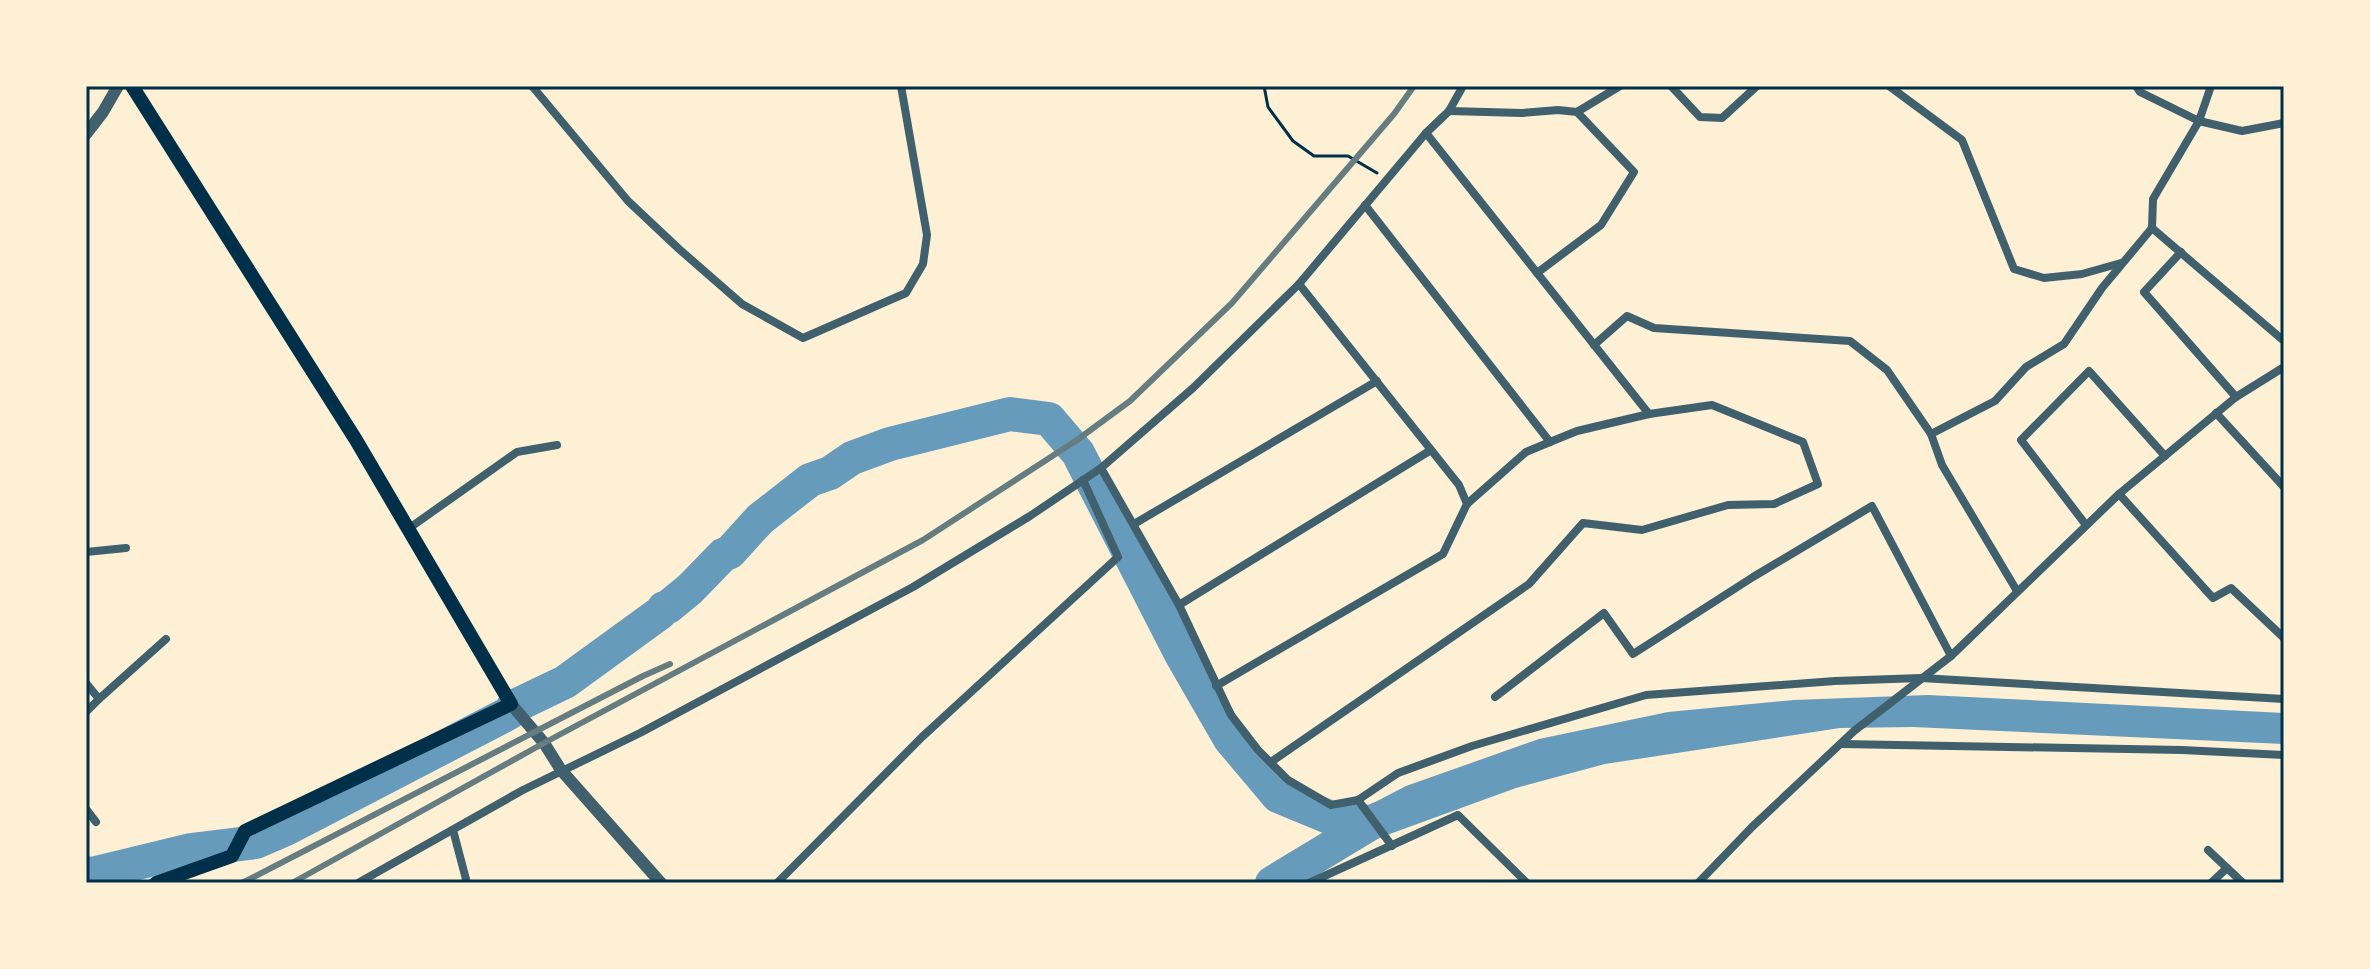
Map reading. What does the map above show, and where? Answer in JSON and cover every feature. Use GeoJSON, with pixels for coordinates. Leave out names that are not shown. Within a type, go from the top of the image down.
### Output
{"type":"FeatureCollection","features":[{"type":"Feature","properties":{"kind":"main road"},"geometry":{"type":"LineString","coordinates":[[132,86],[356,440],[511,704],[245,831],[232,856],[156,883]]}},
{"type":"Feature","properties":{"kind":"street"},"geometry":{"type":"LineString","coordinates":[[86,134],[118,86]]}},
{"type":"Feature","properties":{"kind":"street"},"geometry":{"type":"LineString","coordinates":[[532,86],[628,201],[679,249],[742,304],[803,338],[906,293],[923,264],[927,235],[901,86]]}},
{"type":"Feature","properties":{"kind":"street"},"geometry":{"type":"LineString","coordinates":[[358,883],[561,770],[640,733],[913,587],[1101,468],[1193,388],[1299,284],[1426,133],[1449,111],[1463,86]]}},
{"type":"Feature","properties":{"kind":"street"},"geometry":{"type":"LineString","coordinates":[[1449,111],[1577,112],[1620,86]]}},
{"type":"Feature","properties":{"kind":"street"},"geometry":{"type":"LineString","coordinates":[[1671,86],[1700,117],[1722,118],[1757,86]]}},
{"type":"Feature","properties":{"kind":"street"},"geometry":{"type":"LineString","coordinates":[[1889,86],[1962,140],[2014,269],[2044,278],[2082,274],[2123,263]]}},
{"type":"Feature","properties":{"kind":"street"},"geometry":{"type":"LineString","coordinates":[[2136,86],[2140,92],[2199,121],[2242,131],[2284,123]]}},
{"type":"Feature","properties":{"kind":"street"},"geometry":{"type":"LineString","coordinates":[[1931,434],[1995,401],[2026,367],[2064,344],[2102,288],[2152,228],[2153,199],[2199,121],[2211,86]]}},
{"type":"Feature","properties":{"kind":"street"},"geometry":{"type":"LineString","coordinates":[[1537,273],[1601,225],[1634,172],[1577,112]]}},
{"type":"Feature","properties":{"kind":"street"},"geometry":{"type":"LineString","coordinates":[[1426,133],[1649,414]]}},
{"type":"Feature","properties":{"kind":"street"},"geometry":{"type":"LineString","coordinates":[[1365,205],[1550,442]]}},
{"type":"Feature","properties":{"kind":"street"},"geometry":{"type":"LineString","coordinates":[[2152,228],[2284,341]]}},
{"type":"Feature","properties":{"kind":"street"},"geometry":{"type":"LineString","coordinates":[[2181,252],[2144,292],[2236,397]]}},
{"type":"Feature","properties":{"kind":"street"},"geometry":{"type":"LineString","coordinates":[[1299,284],[1459,485],[1467,504]]}},
{"type":"Feature","properties":{"kind":"street"},"geometry":{"type":"LineString","coordinates":[[1594,345],[1627,316],[1654,328],[1850,341],[1887,370],[1931,434],[1942,465],[2017,591]]}},
{"type":"Feature","properties":{"kind":"street"},"geometry":{"type":"LineString","coordinates":[[1698,883],[1752,827],[1854,731],[1951,656],[2119,494],[2236,397],[2284,367]]}},
{"type":"Feature","properties":{"kind":"street"},"geometry":{"type":"LineString","coordinates":[[2086,525],[2021,440],[2089,371],[2165,456]]}},
{"type":"Feature","properties":{"kind":"street"},"geometry":{"type":"LineString","coordinates":[[1134,524],[1377,381]]}},
{"type":"Feature","properties":{"kind":"street"},"geometry":{"type":"LineString","coordinates":[[1216,686],[1443,554],[1467,504],[1526,452],[1550,442],[1577,431],[1649,414],[1712,405],[1803,442],[1818,484],[1774,504],[1728,505],[1642,530],[1583,523],[1529,584],[1271,762]]}},
{"type":"Feature","properties":{"kind":"street"},"geometry":{"type":"LineString","coordinates":[[2216,413],[2284,487]]}},
{"type":"Feature","properties":{"kind":"street"},"geometry":{"type":"LineString","coordinates":[[408,529],[517,452],[557,445]]}},
{"type":"Feature","properties":{"kind":"street"},"geometry":{"type":"LineString","coordinates":[[1179,605],[1431,450]]}},
{"type":"Feature","properties":{"kind":"street"},"geometry":{"type":"LineString","coordinates":[[1101,468],[1179,605],[1231,715],[1258,750],[1288,780],[1331,805],[1358,800],[1398,773],[1472,746],[1646,695],[1921,678],[2284,699]]}},
{"type":"Feature","properties":{"kind":"street"},"geometry":{"type":"LineString","coordinates":[[777,883],[922,737],[1118,557],[1083,480]]}},
{"type":"Feature","properties":{"kind":"street"},"geometry":{"type":"LineString","coordinates":[[2119,494],[2213,598],[2231,588],[2284,638]]}},
{"type":"Feature","properties":{"kind":"street"},"geometry":{"type":"LineString","coordinates":[[1495,697],[1604,613],[1633,654],[1872,506],[1951,656]]}},
{"type":"Feature","properties":{"kind":"street"},"geometry":{"type":"LineString","coordinates":[[86,552],[126,548]]}},
{"type":"Feature","properties":{"kind":"street"},"geometry":{"type":"LineString","coordinates":[[86,712],[166,639]]}},
{"type":"Feature","properties":{"kind":"street"},"geometry":{"type":"LineString","coordinates":[[86,683],[99,699]]}},
{"type":"Feature","properties":{"kind":"street"},"geometry":{"type":"LineString","coordinates":[[511,704],[544,743],[561,770],[661,883]]}},
{"type":"Feature","properties":{"kind":"street"},"geometry":{"type":"LineString","coordinates":[[1842,744],[2167,749],[2284,755]]}},
{"type":"Feature","properties":{"kind":"street"},"geometry":{"type":"LineString","coordinates":[[1358,800],[1392,846]]}},
{"type":"Feature","properties":{"kind":"street"},"geometry":{"type":"LineString","coordinates":[[86,809],[96,822]]}},
{"type":"Feature","properties":{"kind":"street"},"geometry":{"type":"LineString","coordinates":[[1309,883],[1458,815],[1527,883]]}},
{"type":"Feature","properties":{"kind":"street"},"geometry":{"type":"LineString","coordinates":[[453,830],[467,883]]}},
{"type":"Feature","properties":{"kind":"street"},"geometry":{"type":"LineString","coordinates":[[2208,850],[2243,883]]}},
{"type":"Feature","properties":{"kind":"street"},"geometry":{"type":"LineString","coordinates":[[2211,883],[2227,868]]}},
{"type":"Feature","properties":{"kind":"path"},"geometry":{"type":"LineString","coordinates":[[1264,86],[1268,107],[1293,141],[1314,156],[1348,156],[1387,179]]}},
{"type":"Feature","properties":{"kind":"water"},"geometry":{"type":"Polygon","coordinates":[[[1928,695],[2284,713],[2284,744],[1913,727],[1840,728],[1605,764],[1516,788],[1376,839],[1364,837],[1353,824],[1354,813],[1406,786],[1539,739],[1668,712],[1794,700],[1928,695]]]}},
{"type":"Feature","properties":{"kind":"waterway"},"geometry":{"type":"LineString","coordinates":[[86,873],[191,850],[256,842],[286,829],[565,682],[690,589],[760,519],[810,480],[830,473],[852,458],[890,444],[1010,414],[1049,419],[1078,453],[1181,654],[1230,739],[1278,796],[1336,820],[1373,822]]}},
{"type":"Feature","properties":{"kind":"waterway"},"geometry":{"type":"LineString","coordinates":[[1272,883],[1378,819]]}},
{"type":"Feature","properties":{"kind":"railway"},"geometry":{"type":"LineString","coordinates":[[292,883],[544,743],[923,540],[1077,440],[1130,401],[1232,303],[1394,114],[1414,86]]}},
{"type":"Feature","properties":{"kind":"railway"},"geometry":{"type":"LineString","coordinates":[[242,883],[670,664]]}}]}
